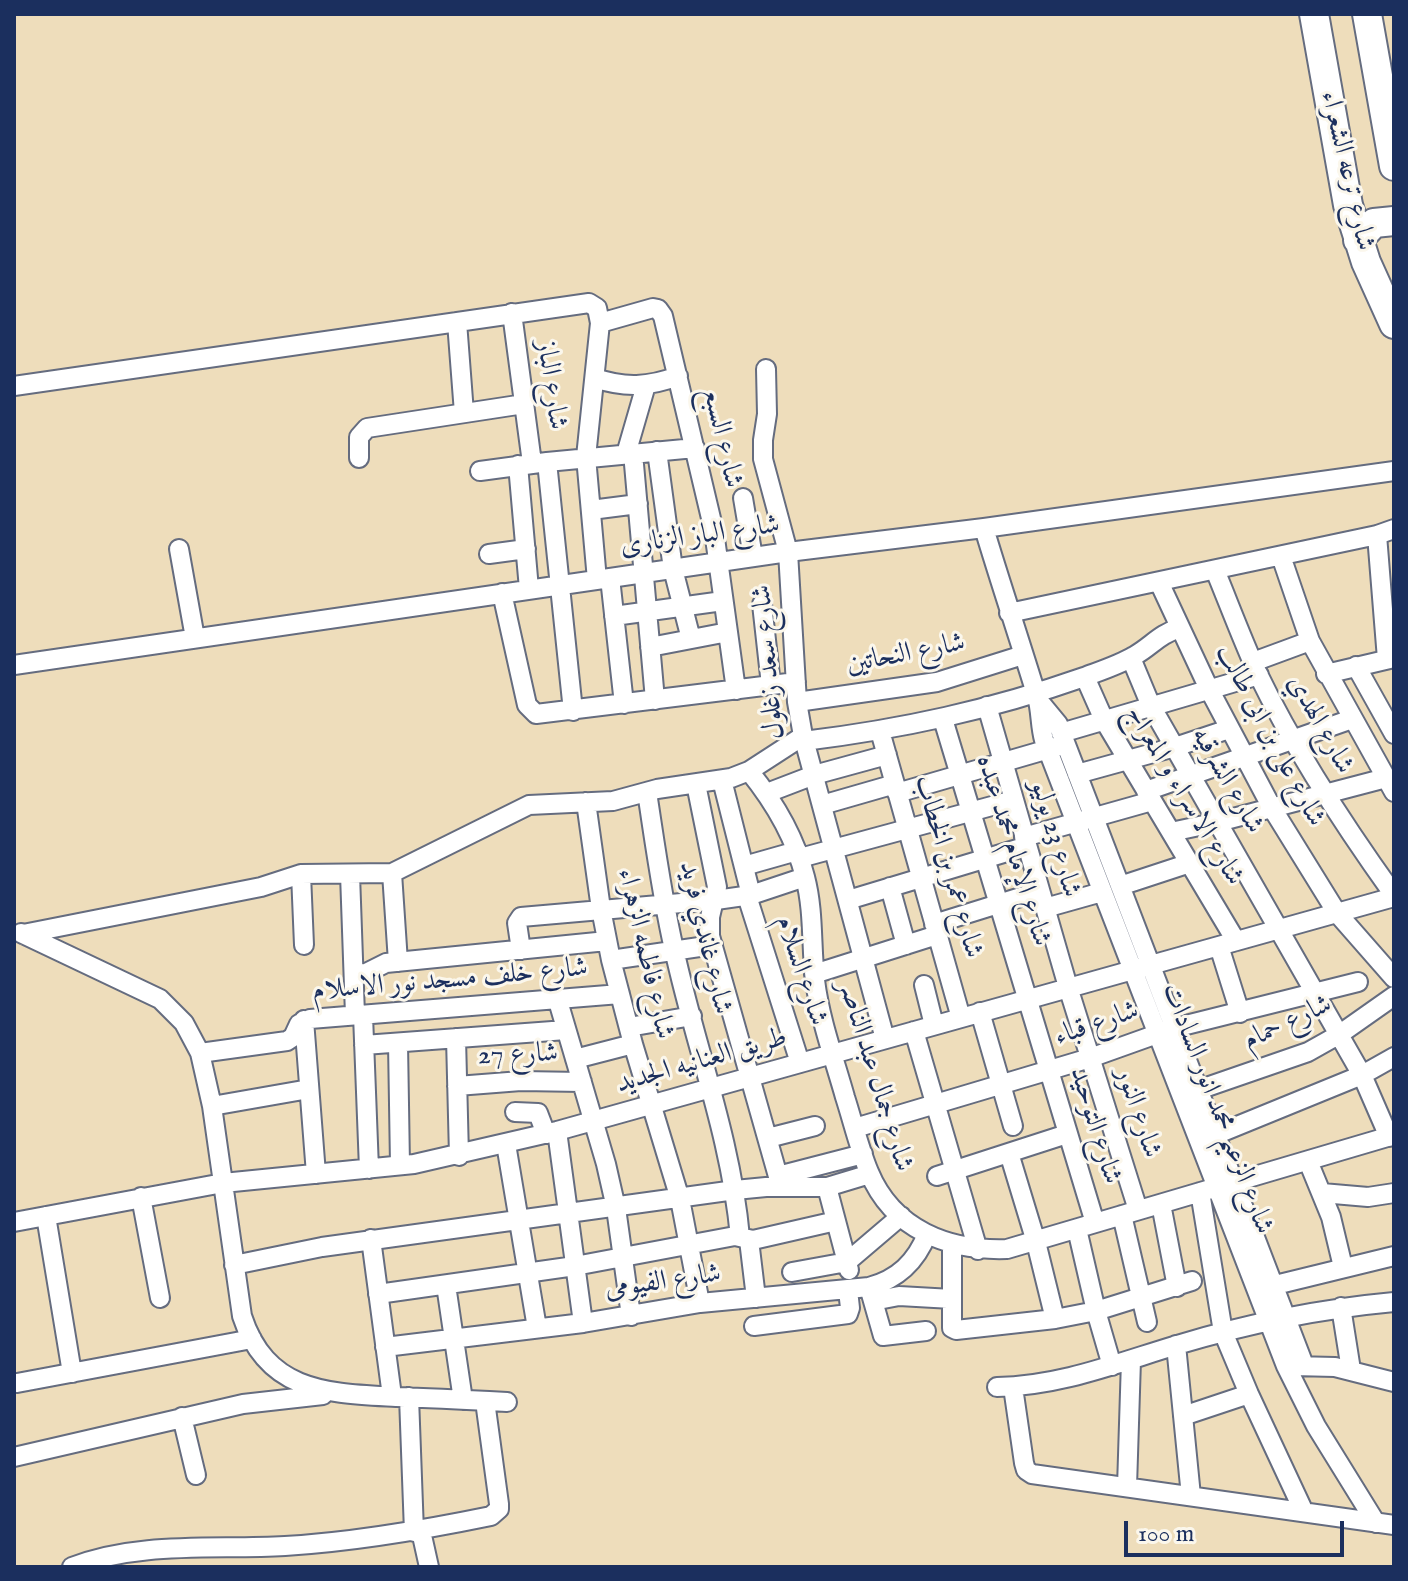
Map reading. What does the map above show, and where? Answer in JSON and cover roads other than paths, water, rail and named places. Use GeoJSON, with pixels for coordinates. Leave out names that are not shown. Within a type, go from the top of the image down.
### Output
{"type":"FeatureCollection","features":[{"type":"Feature","properties":{"kind":"highway","name":"شارع ترعه الشعراء"},"geometry":{"type":"LineString","coordinates":[[1314,14],[1348,205],[1358,240],[1394,324]]}},
{"type":"Feature","properties":{"kind":"highway","name":"شارع ترعه الشعراء"},"geometry":{"type":"LineString","coordinates":[[1367,14],[1394,166]]}},
{"type":"Feature","properties":{"kind":"highway"},"geometry":{"type":"LineString","coordinates":[[1358,240],[1374,223],[1394,221]]}},
{"type":"Feature","properties":{"kind":"street"},"geometry":{"type":"LineString","coordinates":[[14,386],[589,303],[597,308],[600,323],[586,457],[603,579],[614,616],[624,704]]}},
{"type":"Feature","properties":{"kind":"street","name":"شارع السبع"},"geometry":{"type":"LineString","coordinates":[[600,323],[658,309],[663,316],[714,531],[736,690]]}},
{"type":"Feature","properties":{"kind":"street","name":"شارع الباز"},"geometry":{"type":"LineString","coordinates":[[512,313],[532,463],[526,549],[529,589]]}},
{"type":"Feature","properties":{"kind":"street"},"geometry":{"type":"LineString","coordinates":[[457,322],[464,413]]}},
{"type":"Feature","properties":{"kind":"street","name":"شارع سعد زغلول"},"geometry":{"type":"LineString","coordinates":[[766,369],[767,414],[763,459],[788,552],[797,702],[803,738],[885,1039]]}},
{"type":"Feature","properties":{"kind":"street"},"geometry":{"type":"LineString","coordinates":[[595,378],[620,385],[646,385],[678,376]]}},
{"type":"Feature","properties":{"kind":"street"},"geometry":{"type":"LineString","coordinates":[[646,385],[630,454],[638,504],[655,700]]}},
{"type":"Feature","properties":{"kind":"street"},"geometry":{"type":"LineString","coordinates":[[359,458],[359,437],[367,428],[524,404]]}},
{"type":"Feature","properties":{"kind":"street"},"geometry":{"type":"LineString","coordinates":[[480,471],[586,457],[695,448]]}},
{"type":"Feature","properties":{"kind":"street"},"geometry":{"type":"LineString","coordinates":[[657,451],[673,569],[691,639]]}},
{"type":"Feature","properties":{"kind":"street"},"geometry":{"type":"LineString","coordinates":[[532,463],[560,585],[573,711]]}},
{"type":"Feature","properties":{"kind":"street","name":"شارع الباز الزنارى"},"geometry":{"type":"LineString","coordinates":[[14,665],[788,552],[1394,471]]}},
{"type":"Feature","properties":{"kind":"street"},"geometry":{"type":"LineString","coordinates":[[743,498],[753,557]]}},
{"type":"Feature","properties":{"kind":"street"},"geometry":{"type":"LineString","coordinates":[[591,510],[638,504]]}},
{"type":"Feature","properties":{"kind":"street","name":"شارع الزعيم محمد انور السادات"},"geometry":{"type":"LineString","coordinates":[[984,528],[1037,697],[1039,721],[1058,742],[1077,774],[1093,817],[1111,889],[1166,1031],[1217,1188],[1265,1287],[1316,1426],[1385,1524]]}},
{"type":"Feature","properties":{"kind":"street"},"geometry":{"type":"LineString","coordinates":[[1009,613],[1385,532],[1391,658],[1326,674]]}},
{"type":"Feature","properties":{"kind":"street"},"geometry":{"type":"LineString","coordinates":[[179,549],[195,638]]}},
{"type":"Feature","properties":{"kind":"street"},"geometry":{"type":"LineString","coordinates":[[489,554],[526,549]]}},
{"type":"Feature","properties":{"kind":"street"},"geometry":{"type":"LineString","coordinates":[[1171,832],[1325,794],[1391,784],[1310,641],[1281,556]]}},
{"type":"Feature","properties":{"kind":"street","name":"شارع الهدي"},"geometry":{"type":"LineString","coordinates":[[1215,570],[1256,668],[1294,740],[1325,794],[1394,896]]}},
{"type":"Feature","properties":{"kind":"street","name":"شارع على بن ابى طالب"},"geometry":{"type":"LineString","coordinates":[[1159,582],[1209,689],[1272,808],[1337,913],[1394,978]]}},
{"type":"Feature","properties":{"kind":"street"},"geometry":{"type":"LineString","coordinates":[[502,593],[530,711],[542,715],[796,682]]}},
{"type":"Feature","properties":{"kind":"street"},"geometry":{"type":"LineString","coordinates":[[614,616],[723,601]]}},
{"type":"Feature","properties":{"kind":"street"},"geometry":{"type":"LineString","coordinates":[[762,604],[771,685]]}},
{"type":"Feature","properties":{"kind":"street"},"geometry":{"type":"LineString","coordinates":[[18,932],[261,887],[301,874],[392,873],[529,805],[613,801],[647,792],[722,780],[749,771],[803,738],[880,731],[1037,697],[1131,658],[1157,637],[1180,628]]}},
{"type":"Feature","properties":{"kind":"street"},"geometry":{"type":"LineString","coordinates":[[650,647],[728,632]]}},
{"type":"Feature","properties":{"kind":"street"},"geometry":{"type":"LineString","coordinates":[[822,805],[959,775],[1003,762],[1058,742],[1104,720],[1209,689],[1310,641]]}},
{"type":"Feature","properties":{"kind":"street","name":"شارع النحاتين"},"geometry":{"type":"LineString","coordinates":[[797,702],[937,682],[1023,655]]}},
{"type":"Feature","properties":{"kind":"street","name":"شارع الشرقيه"},"geometry":{"type":"LineString","coordinates":[[1131,658],[1151,706],[1340,1034],[1392,1136]]}},
{"type":"Feature","properties":{"kind":"street"},"geometry":{"type":"LineString","coordinates":[[1356,666],[1392,725]]}},
{"type":"Feature","properties":{"kind":"street","name":"شارع الاسراء و المعراج"},"geometry":{"type":"LineString","coordinates":[[1085,677],[1104,720],[1190,863],[1227,943],[1240,1013]]}},
{"type":"Feature","properties":{"kind":"street","name":"شارع 23 يوليو"},"geometry":{"type":"LineString","coordinates":[[987,706],[1068,987]]}},
{"type":"Feature","properties":{"kind":"street","name":"شارع الإمام محمد عبده"},"geometry":{"type":"LineString","coordinates":[[943,719],[1027,999]]}},
{"type":"Feature","properties":{"kind":"street"},"geometry":{"type":"LineString","coordinates":[[848,900],[985,859],[1149,796],[1191,775],[1352,719]]}},
{"type":"Feature","properties":{"kind":"street"},"geometry":{"type":"LineString","coordinates":[[1077,774],[1229,729]]}},
{"type":"Feature","properties":{"kind":"street","name":"شارع عمر بن الخطاب"},"geometry":{"type":"LineString","coordinates":[[880,731],[961,1018]]}},
{"type":"Feature","properties":{"kind":"street","name":"شارع الزعيم محمد انور السادات"},"geometry":{"type":"LineString","coordinates":[[1058,742],[1075,823],[1111,889]]}},
{"type":"Feature","properties":{"kind":"street"},"geometry":{"type":"LineString","coordinates":[[767,793],[814,775],[887,755]]}},
{"type":"Feature","properties":{"kind":"street","name":"شارع جمال عبد الناصر"},"geometry":{"type":"LineString","coordinates":[[749,771],[782,817],[805,877],[812,915],[814,974],[832,1054],[870,1174],[883,1196],[901,1216],[927,1234],[952,1245],[978,1250],[1007,1249],[1392,1136]]}},
{"type":"Feature","properties":{"kind":"street","name":"شارع السلام"},"geometry":{"type":"LineString","coordinates":[[722,780],[749,895],[800,1063]]}},
{"type":"Feature","properties":{"kind":"street"},"geometry":{"type":"LineString","coordinates":[[696,784],[716,881],[716,900],[709,926],[779,1182]]}},
{"type":"Feature","properties":{"kind":"street","name":"شارع غاندي فريد"},"geometry":{"type":"LineString","coordinates":[[647,792],[674,951],[712,1088],[756,1298]]}},
{"type":"Feature","properties":{"kind":"street"},"geometry":{"type":"LineString","coordinates":[[744,866],[834,849],[1014,800]]}},
{"type":"Feature","properties":{"kind":"street","name":"شارع فاطمه الزهراء"},"geometry":{"type":"LineString","coordinates":[[586,802],[609,950],[680,1199],[700,1303]]}},
{"type":"Feature","properties":{"kind":"street"},"geometry":{"type":"LineString","coordinates":[[814,974],[906,945],[998,904],[1111,889],[1190,863]]}},
{"type":"Feature","properties":{"kind":"street"},"geometry":{"type":"LineString","coordinates":[[392,873],[398,962]]}},
{"type":"Feature","properties":{"kind":"street"},"geometry":{"type":"LineString","coordinates":[[301,874],[304,945]]}},
{"type":"Feature","properties":{"kind":"street"},"geometry":{"type":"LineString","coordinates":[[350,874],[354,974],[364,1045],[369,1169]]}},
{"type":"Feature","properties":{"kind":"street"},"geometry":{"type":"LineString","coordinates":[[521,950],[518,918],[716,900],[749,895],[805,877]]}},
{"type":"Feature","properties":{"kind":"street"},"geometry":{"type":"LineString","coordinates":[[890,887],[906,945]]}},
{"type":"Feature","properties":{"kind":"street","name":"طريق العنانيه الجديد"},"geometry":{"type":"LineString","coordinates":[[14,1222],[223,1183],[369,1169],[459,1156],[653,1105],[1394,896]]}},
{"type":"Feature","properties":{"kind":"street"},"geometry":{"type":"LineString","coordinates":[[18,932],[160,999],[184,1023],[200,1053],[212,1106],[242,1316],[252,1339],[268,1361],[289,1379],[306,1387],[342,1394],[507,1402]]}},
{"type":"Feature","properties":{"kind":"street"},"geometry":{"type":"LineString","coordinates":[[354,974],[366,973],[386,963],[521,950],[674,951],[713,945]]}},
{"type":"Feature","properties":{"kind":"street","name":"شارع قباء"},"geometry":{"type":"LineString","coordinates":[[855,1128],[1090,1058],[1166,1031],[1358,982]]}},
{"type":"Feature","properties":{"kind":"street"},"geometry":{"type":"LineString","coordinates":[[924,985],[934,1025]]}},
{"type":"Feature","properties":{"kind":"street","name":"شارع النور"},"geometry":{"type":"LineString","coordinates":[[1068,987],[1090,1058],[1130,1213],[1147,1322]]}},
{"type":"Feature","properties":{"kind":"street","name":"شارع خلف مسجد نور الاسلام"},"geometry":{"type":"LineString","coordinates":[[200,1053],[287,1041],[304,1020],[620,994]]}},
{"type":"Feature","properties":{"kind":"street","name":"شارع حمام"},"geometry":{"type":"LineString","coordinates":[[1198,1090],[1292,1059],[1340,1034],[1394,996]]}},
{"type":"Feature","properties":{"kind":"street","name":"شارع التوحيد"},"geometry":{"type":"LineString","coordinates":[[1027,999],[1067,1134],[1086,1226],[1096,1311],[1112,1366]]}},
{"type":"Feature","properties":{"kind":"street"},"geometry":{"type":"LineString","coordinates":[[558,1001],[616,1208],[631,1316]]}},
{"type":"Feature","properties":{"kind":"street"},"geometry":{"type":"LineString","coordinates":[[980,1012],[1013,1126]]}},
{"type":"Feature","properties":{"kind":"street"},"geometry":{"type":"LineString","coordinates":[[575,1059],[631,1035],[692,1016]]}},
{"type":"Feature","properties":{"kind":"street"},"geometry":{"type":"LineString","coordinates":[[304,1020],[316,1174]]}},
{"type":"Feature","properties":{"kind":"street"},"geometry":{"type":"LineString","coordinates":[[364,1045],[566,1030]]}},
{"type":"Feature","properties":{"kind":"street"},"geometry":{"type":"LineString","coordinates":[[914,1031],[935,1104],[946,1174],[978,1250]]}},
{"type":"Feature","properties":{"kind":"street","name":"شارع الزعيم محمد انور السادات"},"geometry":{"type":"LineString","coordinates":[[1166,1031],[1198,1090],[1215,1135],[1217,1188]]}},
{"type":"Feature","properties":{"kind":"street"},"geometry":{"type":"LineString","coordinates":[[456,1038],[459,1156]]}},
{"type":"Feature","properties":{"kind":"street"},"geometry":{"type":"LineString","coordinates":[[398,1043],[400,1165]]}},
{"type":"Feature","properties":{"kind":"street"},"geometry":{"type":"LineString","coordinates":[[1215,1135],[1362,1075],[1394,1057]]}},
{"type":"Feature","properties":{"kind":"street","name":"شارع 27"},"geometry":{"type":"LineString","coordinates":[[457,1086],[521,1081],[582,1082]]}},
{"type":"Feature","properties":{"kind":"street"},"geometry":{"type":"LineString","coordinates":[[212,1106],[309,1089]]}},
{"type":"Feature","properties":{"kind":"street"},"geometry":{"type":"LineString","coordinates":[[515,1112],[538,1113],[551,1133],[568,1214],[583,1323]]}},
{"type":"Feature","properties":{"kind":"street"},"geometry":{"type":"LineString","coordinates":[[768,1138],[815,1126]]}},
{"type":"Feature","properties":{"kind":"street"},"geometry":{"type":"LineString","coordinates":[[946,1174],[1067,1134]]}},
{"type":"Feature","properties":{"kind":"street"},"geometry":{"type":"LineString","coordinates":[[506,1144],[537,1328]]}},
{"type":"Feature","properties":{"kind":"street"},"geometry":{"type":"LineString","coordinates":[[1009,1153],[1055,1319]]}},
{"type":"Feature","properties":{"kind":"street"},"geometry":{"type":"LineString","coordinates":[[234,1265],[371,1239],[735,1190],[779,1182],[863,1154]]}},
{"type":"Feature","properties":{"kind":"street"},"geometry":{"type":"LineString","coordinates":[[1308,1161],[1322,1193],[1343,1267]]}},
{"type":"Feature","properties":{"kind":"street"},"geometry":{"type":"LineString","coordinates":[[779,1182],[827,1187],[870,1174]]}},
{"type":"Feature","properties":{"kind":"street"},"geometry":{"type":"LineString","coordinates":[[827,1187],[847,1262],[885,1337],[926,1331]]}},
{"type":"Feature","properties":{"kind":"street"},"geometry":{"type":"LineString","coordinates":[[1217,1188],[1223,1332],[1304,1512]]}},
{"type":"Feature","properties":{"kind":"street"},"geometry":{"type":"LineString","coordinates":[[1322,1193],[1393,1197]]}},
{"type":"Feature","properties":{"kind":"street"},"geometry":{"type":"LineString","coordinates":[[141,1197],[160,1298]]}},
{"type":"Feature","properties":{"kind":"street"},"geometry":{"type":"LineString","coordinates":[[952,1245],[952,1328],[956,1330],[1055,1319],[1096,1311],[1185,1284],[1161,1204]]}},
{"type":"Feature","properties":{"kind":"street"},"geometry":{"type":"LineString","coordinates":[[46,1216],[72,1373]]}},
{"type":"Feature","properties":{"kind":"street"},"geometry":{"type":"LineString","coordinates":[[792,1272],[847,1262],[901,1216]]}},
{"type":"Feature","properties":{"kind":"street"},"geometry":{"type":"LineString","coordinates":[[378,1294],[575,1266],[836,1221]]}},
{"type":"Feature","properties":{"kind":"street","name":"شارع الفيومى"},"geometry":{"type":"LineString","coordinates":[[385,1347],[583,1323],[700,1303],[861,1292],[905,1269],[922,1247],[927,1234]]}},
{"type":"Feature","properties":{"kind":"street"},"geometry":{"type":"LineString","coordinates":[[371,1239],[385,1347],[400,1397],[418,1531],[429,1567]]}},
{"type":"Feature","properties":{"kind":"street"},"geometry":{"type":"LineString","coordinates":[[1265,1287],[1394,1256]]}},
{"type":"Feature","properties":{"kind":"street"},"geometry":{"type":"LineString","coordinates":[[446,1285],[463,1400]]}},
{"type":"Feature","properties":{"kind":"street"},"geometry":{"type":"LineString","coordinates":[[861,1292],[952,1299]]}},
{"type":"Feature","properties":{"kind":"street"},"geometry":{"type":"LineString","coordinates":[[754,1326],[848,1314],[861,1292]]}},
{"type":"Feature","properties":{"kind":"street"},"geometry":{"type":"LineString","coordinates":[[787,1295],[791,1322]]}},
{"type":"Feature","properties":{"kind":"street"},"geometry":{"type":"LineString","coordinates":[[1385,1524],[1029,1472],[1005,1387],[1049,1383],[1277,1318],[1394,1302]]}},
{"type":"Feature","properties":{"kind":"street"},"geometry":{"type":"LineString","coordinates":[[1341,1307],[1351,1370]]}},
{"type":"Feature","properties":{"kind":"street"},"geometry":{"type":"LineString","coordinates":[[17,1383],[252,1339]]}},
{"type":"Feature","properties":{"kind":"street"},"geometry":{"type":"LineString","coordinates":[[1176,1345],[1191,1496]]}},
{"type":"Feature","properties":{"kind":"street"},"geometry":{"type":"LineString","coordinates":[[1127,1487],[1131,1360]]}},
{"type":"Feature","properties":{"kind":"street"},"geometry":{"type":"LineString","coordinates":[[1295,1366],[1351,1370],[1394,1382]]}},
{"type":"Feature","properties":{"kind":"street"},"geometry":{"type":"LineString","coordinates":[[14,1457],[182,1417],[268,1401],[342,1394]]}},
{"type":"Feature","properties":{"kind":"street"},"geometry":{"type":"LineString","coordinates":[[1183,1416],[1249,1394]]}},
{"type":"Feature","properties":{"kind":"street"},"geometry":{"type":"LineString","coordinates":[[72,1567],[135,1550],[287,1546],[418,1531],[491,1516],[499,1509],[485,1401]]}},
{"type":"Feature","properties":{"kind":"street"},"geometry":{"type":"LineString","coordinates":[[182,1417],[196,1475]]}}]}
